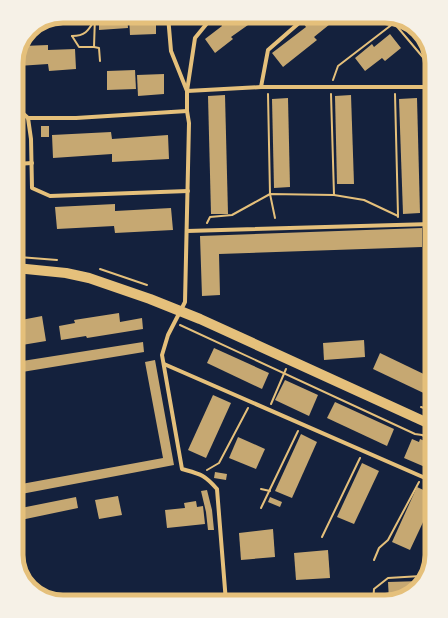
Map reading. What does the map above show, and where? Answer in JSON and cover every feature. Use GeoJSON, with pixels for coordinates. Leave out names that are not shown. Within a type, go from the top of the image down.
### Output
{"type":"FeatureCollection","features":[{"type":"Feature","properties":{"kind":"main road"},"geometry":{"type":"LineString","coordinates":[[23,269],[66,273],[88,278],[150,299],[181,311],[425,422]]}},
{"type":"Feature","properties":{"kind":"street"},"geometry":{"type":"LineString","coordinates":[[169,23],[171,50],[187,91]]}},
{"type":"Feature","properties":{"kind":"street"},"geometry":{"type":"LineString","coordinates":[[207,23],[195,38],[187,91],[187,112],[189,124],[188,231],[185,302],[168,335],[162,355],[182,469],[201,474],[217,489],[225,595]]}},
{"type":"Feature","properties":{"kind":"street"},"geometry":{"type":"LineString","coordinates":[[261,86],[268,50],[299,23]]}},
{"type":"Feature","properties":{"kind":"street"},"geometry":{"type":"LineString","coordinates":[[187,91],[261,86],[425,87]]}},
{"type":"Feature","properties":{"kind":"street"},"geometry":{"type":"LineString","coordinates":[[28,118],[76,118],[187,112]]}},
{"type":"Feature","properties":{"kind":"street"},"geometry":{"type":"LineString","coordinates":[[23,113],[28,118],[31,139],[32,188],[50,196],[188,191]]}},
{"type":"Feature","properties":{"kind":"street"},"geometry":{"type":"LineString","coordinates":[[23,164],[32,163]]}},
{"type":"Feature","properties":{"kind":"street"},"geometry":{"type":"LineString","coordinates":[[188,231],[425,224]]}},
{"type":"Feature","properties":{"kind":"street"},"geometry":{"type":"LineString","coordinates":[[164,364],[425,478]]}},
{"type":"Feature","properties":{"kind":"path"},"geometry":{"type":"LineString","coordinates":[[93,23],[87,32],[79,36],[72,36],[79,47],[94,46],[100,48],[100,61]]}},
{"type":"Feature","properties":{"kind":"path"},"geometry":{"type":"LineString","coordinates":[[94,46],[95,23]]}},
{"type":"Feature","properties":{"kind":"path"},"geometry":{"type":"LineString","coordinates":[[334,195],[331,87],[338,66],[393,24]]}},
{"type":"Feature","properties":{"kind":"path"},"geometry":{"type":"LineString","coordinates":[[395,24],[425,60]]}},
{"type":"Feature","properties":{"kind":"path"},"geometry":{"type":"LineString","coordinates":[[268,87],[270,194],[275,218]]}},
{"type":"Feature","properties":{"kind":"path"},"geometry":{"type":"LineString","coordinates":[[395,87],[399,225]]}},
{"type":"Feature","properties":{"kind":"path"},"geometry":{"type":"LineString","coordinates":[[202,231],[210,217],[232,215],[270,194],[334,195],[364,200],[398,216]]}},
{"type":"Feature","properties":{"kind":"path"},"geometry":{"type":"LineString","coordinates":[[174,323],[416,434],[425,436]]}},
{"type":"Feature","properties":{"kind":"path"},"geometry":{"type":"LineString","coordinates":[[268,410],[290,361]]}},
{"type":"Feature","properties":{"kind":"path"},"geometry":{"type":"LineString","coordinates":[[201,474],[219,463],[251,402]]}},
{"type":"Feature","properties":{"kind":"path"},"geometry":{"type":"LineString","coordinates":[[261,508],[301,424]]}},
{"type":"Feature","properties":{"kind":"path"},"geometry":{"type":"LineString","coordinates":[[322,537],[363,451]]}},
{"type":"Feature","properties":{"kind":"path"},"geometry":{"type":"LineString","coordinates":[[374,560],[379,548],[388,540],[422,476]]}},
{"type":"Feature","properties":{"kind":"path"},"geometry":{"type":"LineString","coordinates":[[262,489],[270,491]]}},
{"type":"Feature","properties":{"kind":"path"},"geometry":{"type":"LineString","coordinates":[[374,595],[374,589],[388,578],[419,576]]}},
{"type":"Feature","properties":{"kind":"building"},"geometry":{"type":"Polygon","coordinates":[[[99,23],[128,23],[128,28],[99,30],[99,23]]]}},
{"type":"Feature","properties":{"kind":"building"},"geometry":{"type":"Polygon","coordinates":[[[129,23],[156,23],[156,34],[130,35],[129,23]]]}},
{"type":"Feature","properties":{"kind":"building"},"geometry":{"type":"Polygon","coordinates":[[[220,23],[246,23],[248,25],[231,37],[233,39],[215,53],[205,39],[222,26],[220,23]]]}},
{"type":"Feature","properties":{"kind":"building"},"geometry":{"type":"Polygon","coordinates":[[[331,23],[314,37],[317,40],[283,67],[272,53],[306,27],[304,24],[331,23]]]}},
{"type":"Feature","properties":{"kind":"building"},"geometry":{"type":"Polygon","coordinates":[[[390,34],[401,48],[385,61],[382,58],[365,71],[355,58],[372,44],[374,47],[390,34]]]}},
{"type":"Feature","properties":{"kind":"building"},"geometry":{"type":"Polygon","coordinates":[[[48,45],[48,50],[75,49],[76,69],[49,71],[48,64],[23,66],[24,53],[27,46],[48,45]]]}},
{"type":"Feature","properties":{"kind":"building"},"geometry":{"type":"Polygon","coordinates":[[[135,70],[136,89],[107,90],[107,71],[135,70]]]}},
{"type":"Feature","properties":{"kind":"building"},"geometry":{"type":"Polygon","coordinates":[[[164,74],[164,94],[138,96],[137,75],[164,74]]]}},
{"type":"Feature","properties":{"kind":"building"},"geometry":{"type":"Polygon","coordinates":[[[225,95],[228,214],[211,214],[208,96],[225,95]]]}},
{"type":"Feature","properties":{"kind":"building"},"geometry":{"type":"Polygon","coordinates":[[[351,95],[354,184],[337,184],[335,96],[351,95]]]}},
{"type":"Feature","properties":{"kind":"building"},"geometry":{"type":"Polygon","coordinates":[[[288,98],[290,187],[274,188],[272,99],[288,98]]]}},
{"type":"Feature","properties":{"kind":"building"},"geometry":{"type":"Polygon","coordinates":[[[417,98],[420,213],[403,214],[399,99],[417,98]]]}},
{"type":"Feature","properties":{"kind":"building"},"geometry":{"type":"Polygon","coordinates":[[[41,126],[49,126],[49,137],[41,137],[41,126]]]}},
{"type":"Feature","properties":{"kind":"building"},"geometry":{"type":"Polygon","coordinates":[[[111,132],[112,139],[168,135],[169,159],[112,162],[112,154],[53,158],[52,135],[111,132]]]}},
{"type":"Feature","properties":{"kind":"building"},"geometry":{"type":"Polygon","coordinates":[[[115,204],[115,211],[171,208],[173,230],[115,233],[114,226],[57,229],[55,207],[115,204]]]}},
{"type":"Feature","properties":{"kind":"building"},"geometry":{"type":"Polygon","coordinates":[[[422,228],[422,247],[219,254],[220,295],[202,296],[200,236],[422,228]]]}},
{"type":"Feature","properties":{"kind":"building"},"geometry":{"type":"Polygon","coordinates":[[[119,313],[120,322],[142,318],[143,329],[87,338],[86,336],[61,340],[59,326],[75,323],[74,320],[119,313]]]}},
{"type":"Feature","properties":{"kind":"building"},"geometry":{"type":"Polygon","coordinates":[[[42,316],[46,341],[23,345],[23,320],[42,316]]]}},
{"type":"Feature","properties":{"kind":"building"},"geometry":{"type":"Polygon","coordinates":[[[364,340],[365,357],[324,360],[323,343],[364,340]]]}},
{"type":"Feature","properties":{"kind":"building"},"geometry":{"type":"Polygon","coordinates":[[[143,342],[144,352],[23,372],[23,361],[143,342]]]}},
{"type":"Feature","properties":{"kind":"building"},"geometry":{"type":"Polygon","coordinates":[[[214,348],[269,373],[262,389],[207,363],[214,348]]]}},
{"type":"Feature","properties":{"kind":"building"},"geometry":{"type":"Polygon","coordinates":[[[380,353],[425,375],[425,394],[373,369],[380,353]]]}},
{"type":"Feature","properties":{"kind":"building"},"geometry":{"type":"Polygon","coordinates":[[[155,360],[174,465],[23,494],[23,484],[163,458],[145,362],[155,360]]]}},
{"type":"Feature","properties":{"kind":"building"},"geometry":{"type":"Polygon","coordinates":[[[285,380],[318,395],[309,416],[275,400],[285,380]]]}},
{"type":"Feature","properties":{"kind":"building"},"geometry":{"type":"Polygon","coordinates":[[[213,395],[231,403],[206,458],[188,450],[213,395]]]}},
{"type":"Feature","properties":{"kind":"building"},"geometry":{"type":"Polygon","coordinates":[[[335,402],[394,429],[387,446],[327,418],[335,402]]]}},
{"type":"Feature","properties":{"kind":"building"},"geometry":{"type":"Polygon","coordinates":[[[301,434],[317,442],[292,498],[275,491],[301,434]]]}},
{"type":"Feature","properties":{"kind":"building"},"geometry":{"type":"Polygon","coordinates":[[[238,437],[265,449],[256,469],[229,458],[238,437]]]}},
{"type":"Feature","properties":{"kind":"building"},"geometry":{"type":"Polygon","coordinates":[[[412,439],[419,442],[420,439],[425,441],[425,467],[404,458],[412,439]]]}},
{"type":"Feature","properties":{"kind":"building"},"geometry":{"type":"Polygon","coordinates":[[[362,463],[379,471],[354,524],[337,517],[362,463]]]}},
{"type":"Feature","properties":{"kind":"building"},"geometry":{"type":"Polygon","coordinates":[[[215,472],[227,474],[226,480],[214,478],[215,472]]]}},
{"type":"Feature","properties":{"kind":"building"},"geometry":{"type":"Polygon","coordinates":[[[417,487],[425,491],[425,518],[410,550],[392,542],[417,487]]]}},
{"type":"Feature","properties":{"kind":"building"},"geometry":{"type":"Polygon","coordinates":[[[207,490],[212,510],[214,530],[208,530],[206,512],[201,491],[207,490]]]}},
{"type":"Feature","properties":{"kind":"building"},"geometry":{"type":"Polygon","coordinates":[[[118,496],[122,515],[99,519],[95,500],[118,496]]]}},
{"type":"Feature","properties":{"kind":"building"},"geometry":{"type":"Polygon","coordinates":[[[76,497],[78,508],[23,520],[23,508],[76,497]]]}},
{"type":"Feature","properties":{"kind":"building"},"geometry":{"type":"Polygon","coordinates":[[[270,497],[282,502],[280,507],[268,502],[270,497]]]}},
{"type":"Feature","properties":{"kind":"building"},"geometry":{"type":"Polygon","coordinates":[[[196,501],[197,507],[203,506],[205,524],[167,528],[165,510],[185,508],[184,503],[196,501]]]}},
{"type":"Feature","properties":{"kind":"building"},"geometry":{"type":"Polygon","coordinates":[[[273,529],[275,557],[241,560],[239,533],[273,529]]]}},
{"type":"Feature","properties":{"kind":"building"},"geometry":{"type":"Polygon","coordinates":[[[328,550],[330,578],[296,580],[294,553],[328,550]]]}},
{"type":"Feature","properties":{"kind":"building"},"geometry":{"type":"Polygon","coordinates":[[[415,581],[405,590],[390,595],[389,595],[388,582],[415,581]]]}},
{"type":"Feature","properties":{"kind":"building"},"geometry":{"type":"Polygon","coordinates":[[[186,593],[186,595],[174,595],[186,593]]]}}]}
